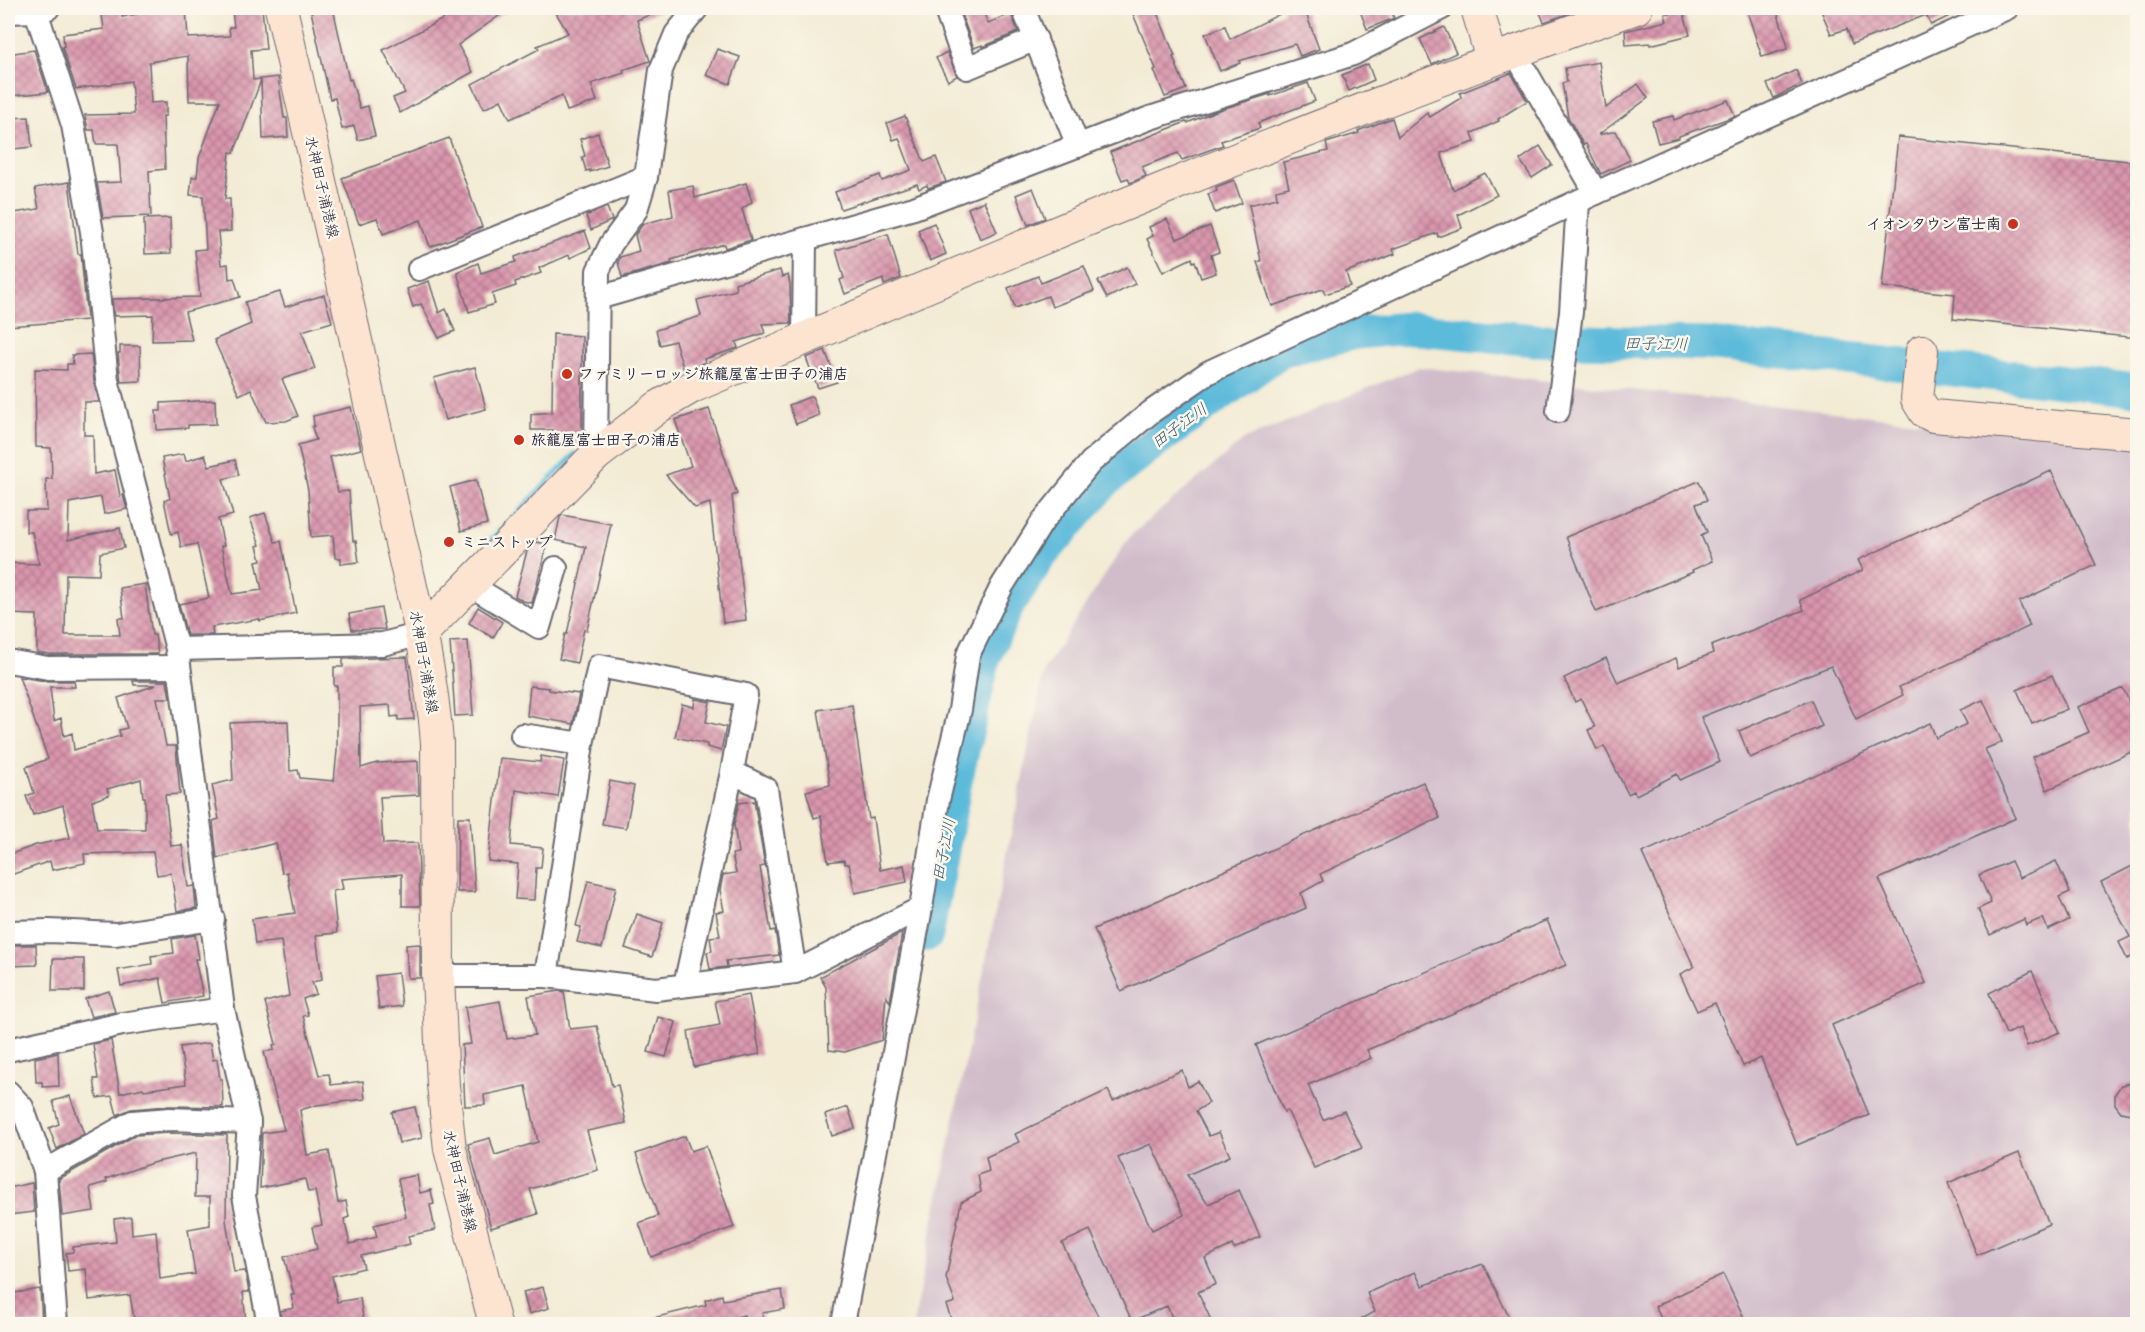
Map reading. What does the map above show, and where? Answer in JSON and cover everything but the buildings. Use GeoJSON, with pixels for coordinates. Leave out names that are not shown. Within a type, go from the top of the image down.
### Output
{"type":"FeatureCollection","features":[{"type":"Feature","properties":{"kind":"street","name":"水神田子浦港線"},"geometry":{"type":"LineString","coordinates":[[281,8],[421,634],[434,705],[437,743],[438,976],[443,1084],[450,1149],[495,1324]]}},
{"type":"Feature","properties":{"kind":"street"},"geometry":{"type":"LineString","coordinates":[[596,455],[597,271],[611,244],[636,210],[646,177],[661,70],[676,34],[697,8]]}},
{"type":"Feature","properties":{"kind":"street"},"geometry":{"type":"LineString","coordinates":[[945,8],[967,68],[1036,39]]}},
{"type":"Feature","properties":{"kind":"street"},"geometry":{"type":"LineString","coordinates":[[1023,8],[1078,146]]}},
{"type":"Feature","properties":{"kind":"street"},"geometry":{"type":"LineString","coordinates":[[598,298],[914,208],[1150,118],[1353,54],[1442,8]]}},
{"type":"Feature","properties":{"kind":"street"},"geometry":{"type":"LineString","coordinates":[[1477,8],[1587,197],[1558,411]]}},
{"type":"Feature","properties":{"kind":"street"},"geometry":{"type":"LineString","coordinates":[[8,662],[48,668],[383,644],[421,634],[596,455],[658,407],[692,387],[1166,188],[1503,55],[1636,8]]}},
{"type":"Feature","properties":{"kind":"street"},"geometry":{"type":"LineString","coordinates":[[843,1324],[921,908],[938,800],[960,710],[968,655],[1002,586],[1037,530],[1091,462],[1151,412],[1209,372],[1587,197],[2007,8]]}},
{"type":"Feature","properties":{"kind":"street"},"geometry":{"type":"LineString","coordinates":[[8,12],[40,9],[73,125],[92,232],[108,380],[178,658],[223,1009],[249,1122],[244,1196],[269,1324]]}},
{"type":"Feature","properties":{"kind":"street"},"geometry":{"type":"LineString","coordinates":[[419,269],[646,177]]}},
{"type":"Feature","properties":{"kind":"street"},"geometry":{"type":"LineString","coordinates":[[804,339],[805,239]]}},
{"type":"Feature","properties":{"kind":"street"},"geometry":{"type":"LineString","coordinates":[[1922,351],[1917,399],[1925,411],[1933,416],[2138,434]]}},
{"type":"Feature","properties":{"kind":"street"},"geometry":{"type":"LineString","coordinates":[[470,585],[539,627],[556,568]]}},
{"type":"Feature","properties":{"kind":"street"},"geometry":{"type":"LineString","coordinates":[[546,976],[582,744],[599,666],[746,695],[732,772],[685,985]]}},
{"type":"Feature","properties":{"kind":"street"},"geometry":{"type":"LineString","coordinates":[[522,735],[582,744]]}},
{"type":"Feature","properties":{"kind":"street"},"geometry":{"type":"LineString","coordinates":[[732,772],[766,789],[795,972]]}},
{"type":"Feature","properties":{"kind":"street"},"geometry":{"type":"LineString","coordinates":[[438,976],[546,976],[656,989],[795,972],[921,908]]}},
{"type":"Feature","properties":{"kind":"street"},"geometry":{"type":"LineString","coordinates":[[8,932],[116,934],[213,919]]}},
{"type":"Feature","properties":{"kind":"street"},"geometry":{"type":"LineString","coordinates":[[8,1050],[122,1024],[223,1009]]}},
{"type":"Feature","properties":{"kind":"street"},"geometry":{"type":"LineString","coordinates":[[8,1092],[22,1107],[17,1124],[45,1171],[56,1324]]}},
{"type":"Feature","properties":{"kind":"street"},"geometry":{"type":"LineString","coordinates":[[45,1171],[132,1122],[170,1119],[249,1122]]}},
{"type":"Feature","properties":{"kind":"shaded area"},"geometry":{"type":"Polygon","coordinates":[[[1419,367],[2137,445],[2137,1324],[913,1324],[1044,670],[1130,536],[1245,439],[1419,367]]]}},
{"type":"Feature","properties":{"kind":"waterway","name":"田子江川"},"geometry":{"type":"LineString","coordinates":[[927,935],[956,781],[985,656],[1006,609],[1039,558],[1105,482],[1146,449],[1281,351],[1356,333],[1408,328],[1535,340],[1707,344],[2138,390]]}},
{"type":"Feature","properties":{"kind":"waterway"},"geometry":{"type":"LineString","coordinates":[[489,542],[575,454]]}},
{"type":"Feature","properties":{"kind":"place","name":"イオンタウン富士南"},"geometry":{"type":"Point","coordinates":[2013,224]}},
{"type":"Feature","properties":{"kind":"place","name":"ファミリーロッジ旅籠屋富士田子の浦店"},"geometry":{"type":"Point","coordinates":[567,374]}},
{"type":"Feature","properties":{"kind":"place","name":"旅籠屋富士田子の浦店"},"geometry":{"type":"Point","coordinates":[519,440]}},
{"type":"Feature","properties":{"kind":"place","name":"ミニストップ"},"geometry":{"type":"Point","coordinates":[449,542]}}]}
